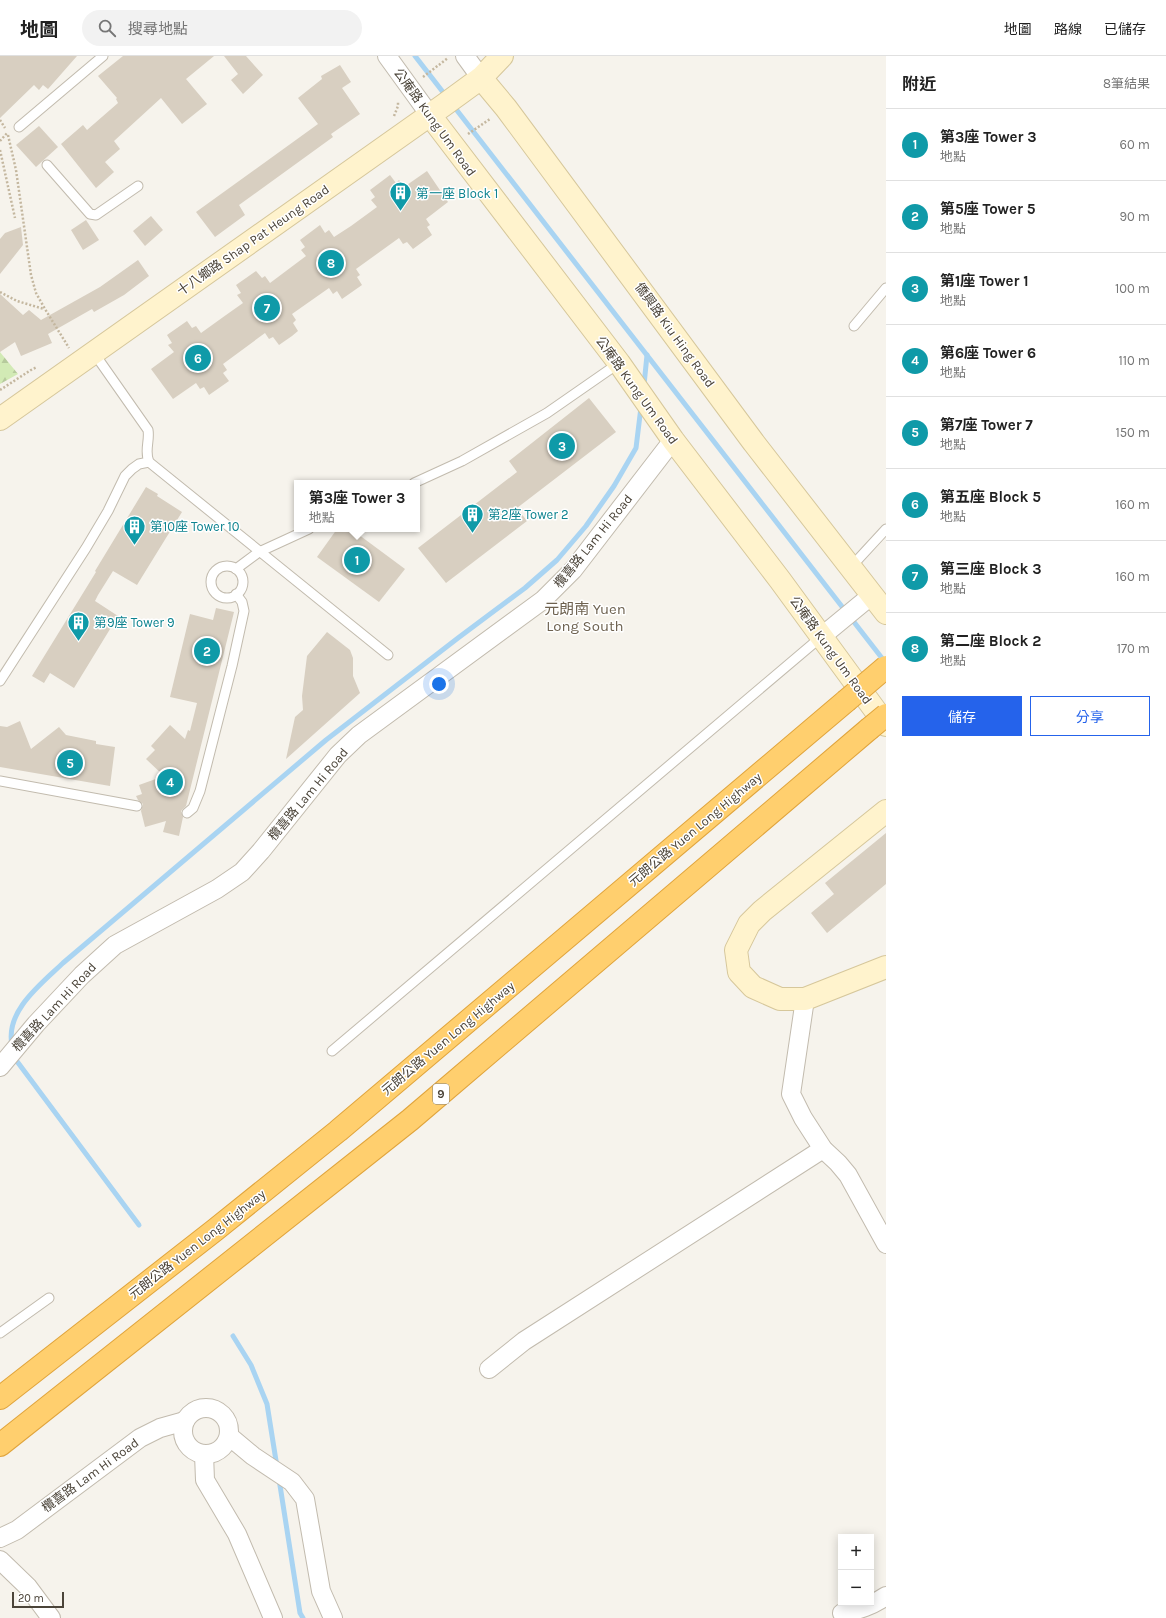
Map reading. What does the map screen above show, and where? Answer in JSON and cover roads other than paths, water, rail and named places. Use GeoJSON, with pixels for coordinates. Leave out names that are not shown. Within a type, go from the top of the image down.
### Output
{"type":"FeatureCollection","features":[{"type":"Feature","properties":{"kind":"highway","name":"元朗公路 Yuen Long Highway"},"geometry":{"type":"LineString","coordinates":[[0,1398],[215,1230],[338,1131],[886,667]]}},
{"type":"Feature","properties":{"kind":"highway","name":"9"},"geometry":{"type":"LineString","coordinates":[[0,1445],[410,1120],[877,727],[886,714]]}},
{"type":"Feature","properties":{"kind":"street","name":"公庵路 Kung Um Road"},"geometry":{"type":"LineString","coordinates":[[387,56],[436,110],[624,370],[667,432],[821,637],[877,727]]}},
{"type":"Feature","properties":{"kind":"street","name":"僑興路 Kiu Hing Road"},"geometry":{"type":"LineString","coordinates":[[465,56],[478,80],[511,114],[754,443],[886,613]]}},
{"type":"Feature","properties":{"kind":"street","name":"十八鄉路 Shap Pat Heung Road"},"geometry":{"type":"LineString","coordinates":[[0,419],[478,80],[502,56]]}},
{"type":"Feature","properties":{"kind":"street","name":"欖喜路 Lam Hi Road"},"geometry":{"type":"LineString","coordinates":[[0,1067],[36,1024],[82,975],[115,945],[217,889],[242,872],[261,851],[338,755],[359,735],[543,600],[574,570],[667,432]]}},
{"type":"Feature","properties":{"kind":"street"},"geometry":{"type":"LineString","coordinates":[[821,637],[872,595]]}},
{"type":"Feature","properties":{"kind":"street"},"geometry":{"type":"LineString","coordinates":[[886,811],[762,911],[749,924],[736,950],[739,972],[753,987],[780,999],[805,999],[886,967]]}},
{"type":"Feature","properties":{"kind":"street"},"geometry":{"type":"LineString","coordinates":[[805,999],[791,1094],[803,1118],[823,1149],[848,1175],[884,1235]]}},
{"type":"Feature","properties":{"kind":"street"},"geometry":{"type":"LineString","coordinates":[[489,1369],[524,1341],[823,1149]]}},
{"type":"Feature","properties":{"kind":"street","name":"欖喜路 Lam Hi Road"},"geometry":{"type":"LineString","coordinates":[[0,1538],[17,1530],[140,1438],[160,1428],[185,1421],[189,1415],[195,1411],[210,1408],[223,1415],[229,1428],[228,1436]]}},
{"type":"Feature","properties":{"kind":"street"},"geometry":{"type":"LineString","coordinates":[[185,1421],[183,1428],[186,1443],[196,1452],[204,1454],[217,1452],[226,1442],[228,1436],[253,1456],[292,1482],[305,1499],[321,1591],[333,1618]]}},
{"type":"Feature","properties":{"kind":"street"},"geometry":{"type":"LineString","coordinates":[[204,1454],[205,1480],[237,1534],[273,1618]]}},
{"type":"Feature","properties":{"kind":"street"},"geometry":{"type":"LineString","coordinates":[[0,1560],[28,1587],[51,1618]]}},
{"type":"Feature","properties":{"kind":"street"},"geometry":{"type":"LineString","coordinates":[[842,1614],[875,1604],[886,1596]]}},
{"type":"Feature","properties":{"kind":"lane"},"geometry":{"type":"LineString","coordinates":[[19,127],[103,56]]}},
{"type":"Feature","properties":{"kind":"lane"},"geometry":{"type":"LineString","coordinates":[[47,166],[90,214],[96,215],[138,186]]}},
{"type":"Feature","properties":{"kind":"lane"},"geometry":{"type":"LineString","coordinates":[[854,326],[886,288]]}},
{"type":"Feature","properties":{"kind":"lane"},"geometry":{"type":"LineString","coordinates":[[94,353],[148,430],[149,436],[146,456],[149,462],[388,655]]}},
{"type":"Feature","properties":{"kind":"lane"},"geometry":{"type":"LineString","coordinates":[[420,480],[462,461],[624,370]]}},
{"type":"Feature","properties":{"kind":"lane"},"geometry":{"type":"LineString","coordinates":[[0,681],[86,548],[108,511],[125,476],[132,468],[139,464],[149,462]]}},
{"type":"Feature","properties":{"kind":"lane"},"geometry":{"type":"LineString","coordinates":[[851,567],[886,529]]}},
{"type":"Feature","properties":{"kind":"lane"},"geometry":{"type":"LineString","coordinates":[[236,569],[259,552],[302,532]]}},
{"type":"Feature","properties":{"kind":"lane"},"geometry":{"type":"LineString","coordinates":[[226,566],[236,569],[239,572],[243,581],[242,586],[236,594],[232,597],[221,597],[216,594],[211,585],[211,580],[216,570],[226,566]]}},
{"type":"Feature","properties":{"kind":"lane"},"geometry":{"type":"LineString","coordinates":[[187,813],[195,804],[200,791],[232,666],[244,611],[242,602],[236,594]]}},
{"type":"Feature","properties":{"kind":"lane"},"geometry":{"type":"LineString","coordinates":[[332,1051],[821,637]]}},
{"type":"Feature","properties":{"kind":"lane"},"geometry":{"type":"LineString","coordinates":[[0,781],[137,806]]}},
{"type":"Feature","properties":{"kind":"lane"},"geometry":{"type":"LineString","coordinates":[[0,1333],[49,1298]]}},
{"type":"Feature","properties":{"kind":"waterway"},"geometry":{"type":"LineString","coordinates":[[415,56],[446,96]]}},
{"type":"Feature","properties":{"kind":"waterway"},"geometry":{"type":"LineString","coordinates":[[452,104],[885,662]]}},
{"type":"Feature","properties":{"kind":"waterway"},"geometry":{"type":"LineString","coordinates":[[644,385],[647,355]]}},
{"type":"Feature","properties":{"kind":"waterway"},"geometry":{"type":"LineString","coordinates":[[12,1045],[11,1033],[19,1010],[35,989],[63,963],[326,740],[525,588],[557,560],[586,526],[614,486],[636,448],[641,407]]}},
{"type":"Feature","properties":{"kind":"waterway"},"geometry":{"type":"LineString","coordinates":[[15,1055],[16,1060],[139,1225]]}},
{"type":"Feature","properties":{"kind":"waterway"},"geometry":{"type":"LineString","coordinates":[[233,1336],[251,1365],[267,1404],[277,1467]]}},
{"type":"Feature","properties":{"kind":"waterway"},"geometry":{"type":"LineString","coordinates":[[279,1479],[300,1613],[303,1618]]}},
{"type":"Feature","properties":{"kind":"place","name":"第一座 Block 1"},"geometry":{"type":"Point","coordinates":[401,212]}},
{"type":"Feature","properties":{"kind":"place","name":"第二座 Block 2"},"geometry":{"type":"Point","coordinates":[331,263]}},
{"type":"Feature","properties":{"kind":"place","name":"第三座 Block 3"},"geometry":{"type":"Point","coordinates":[267,308]}},
{"type":"Feature","properties":{"kind":"place","name":"第五座 Block 5"},"geometry":{"type":"Point","coordinates":[198,358]}},
{"type":"Feature","properties":{"kind":"place","name":"第1座 Tower 1"},"geometry":{"type":"Point","coordinates":[562,446]}},
{"type":"Feature","properties":{"kind":"place","name":"第2座 Tower 2"},"geometry":{"type":"Point","coordinates":[472,534]}},
{"type":"Feature","properties":{"kind":"place","name":"第10座 Tower 10"},"geometry":{"type":"Point","coordinates":[135,546]}},
{"type":"Feature","properties":{"kind":"place","name":"第3座 Tower 3"},"geometry":{"type":"Point","coordinates":[357,560]}},
{"type":"Feature","properties":{"kind":"place","name":"第9座 Tower 9"},"geometry":{"type":"Point","coordinates":[78,642]}},
{"type":"Feature","properties":{"kind":"place","name":"第5座 Tower 5"},"geometry":{"type":"Point","coordinates":[207,651]}},
{"type":"Feature","properties":{"kind":"place","name":"第7座 Tower 7"},"geometry":{"type":"Point","coordinates":[70,763]}},
{"type":"Feature","properties":{"kind":"place","name":"第6座 Tower 6"},"geometry":{"type":"Point","coordinates":[170,782]}},
{"type":"Feature","properties":{"kind":"district","name":"元朗南 Yuen Long South"},"geometry":{"type":"Point","coordinates":[585,618]}}]}
